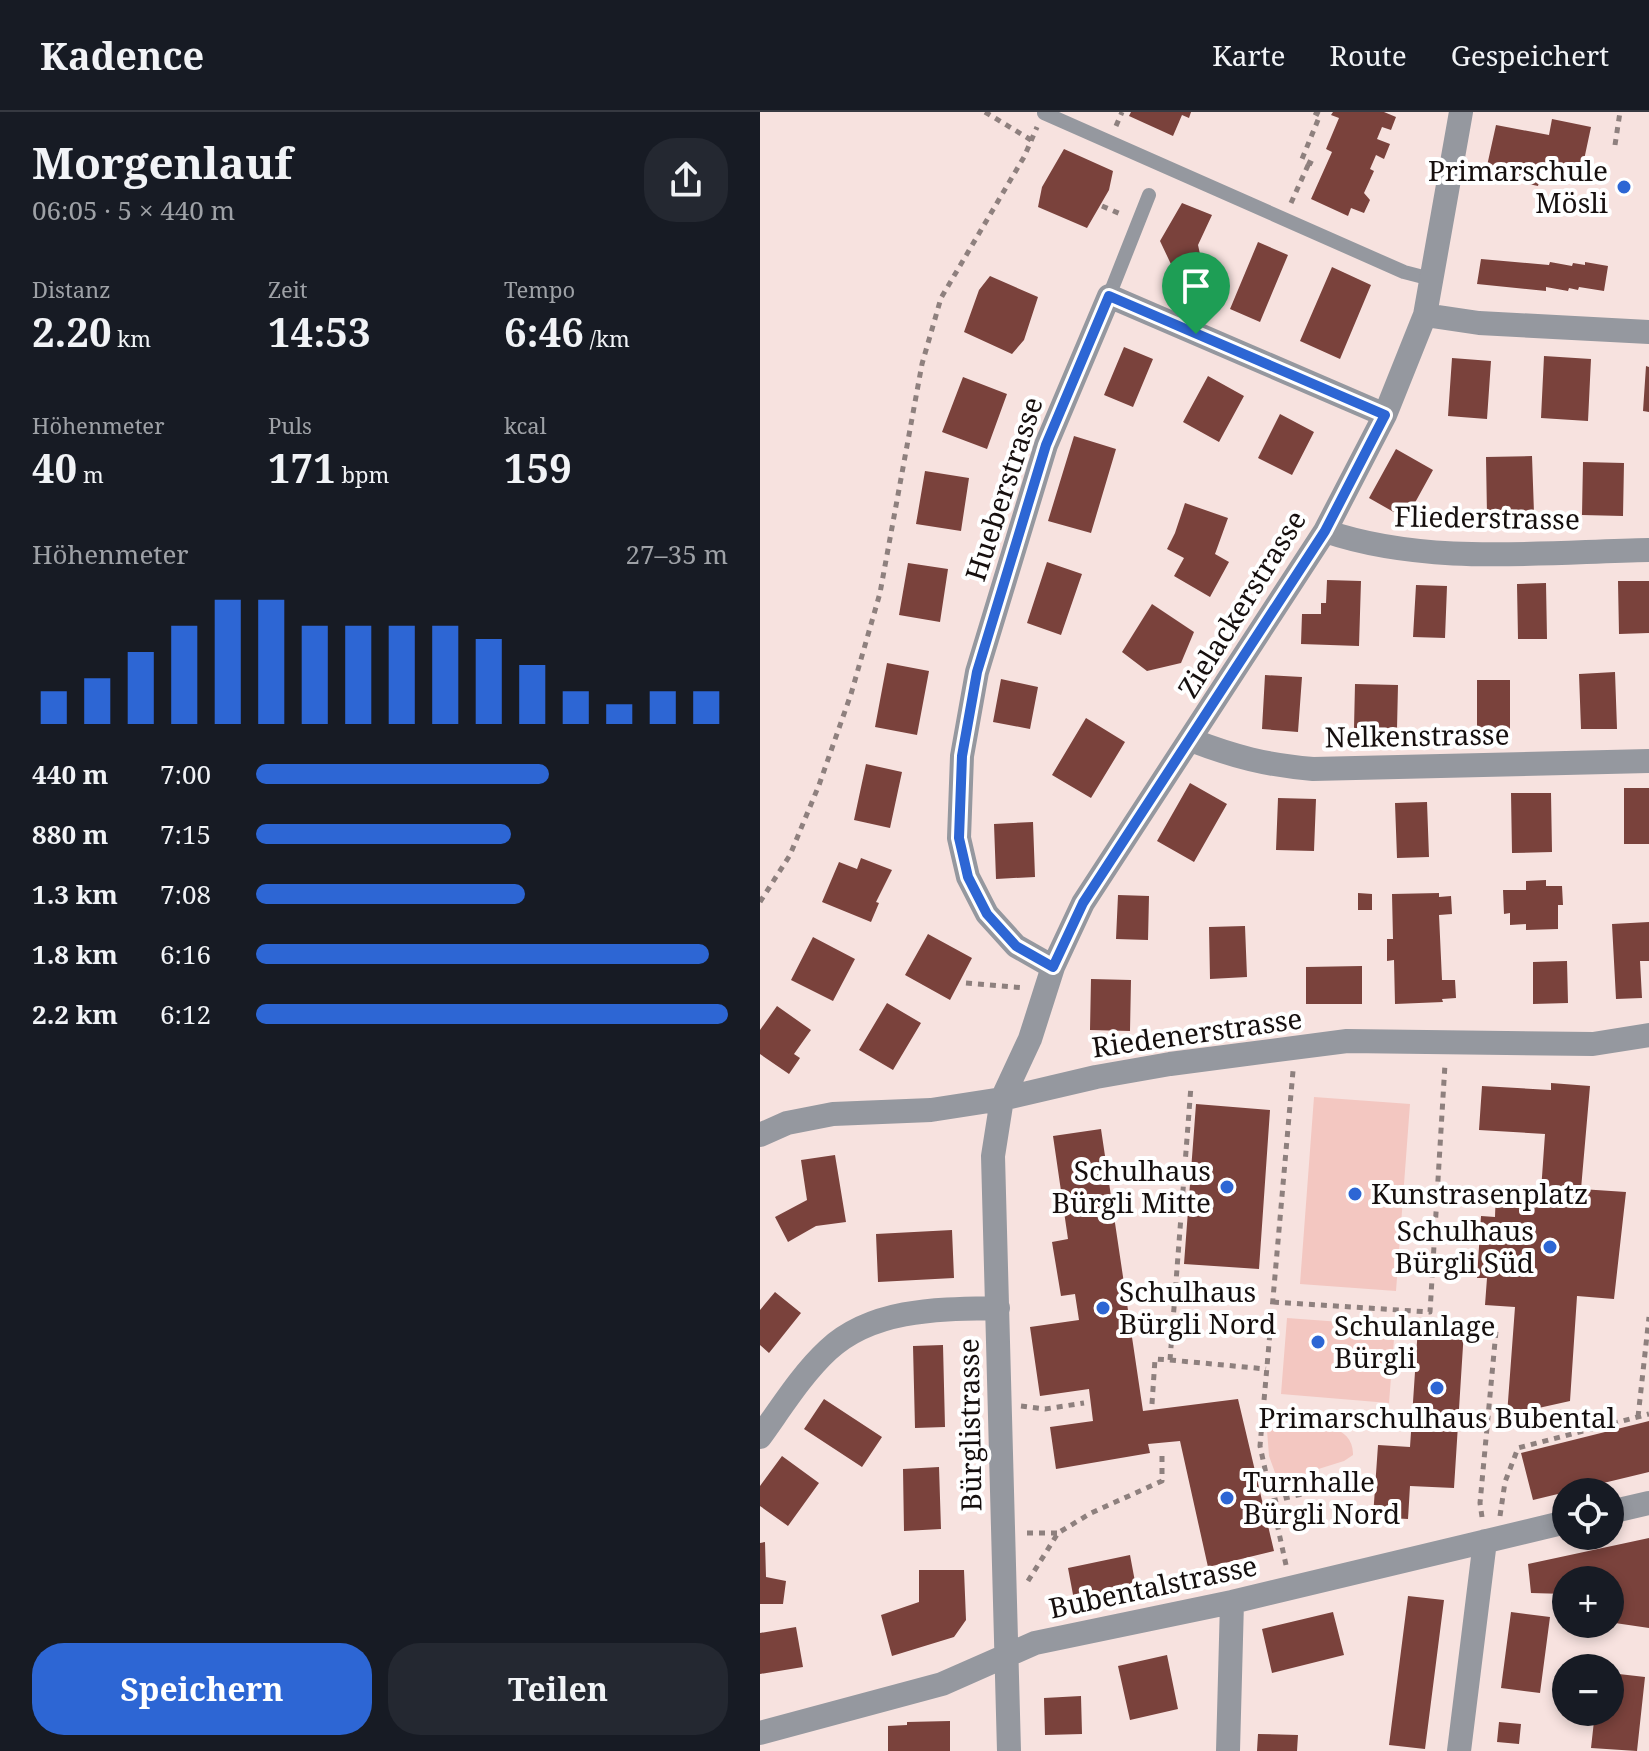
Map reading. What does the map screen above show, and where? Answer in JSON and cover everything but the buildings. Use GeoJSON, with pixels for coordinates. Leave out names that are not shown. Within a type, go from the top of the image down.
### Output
{"type":"FeatureCollection","features":[{"type":"Feature","properties":{"kind":"street","name":"Zielackerstrasse"},"geometry":{"type":"LineString","coordinates":[[1002,1099],[1030,1039],[1053,967],[1083,903],[1325,531],[1385,415],[1425,315],[1461,112]]}},
{"type":"Feature","properties":{"kind":"street"},"geometry":{"type":"LineString","coordinates":[[1109,296],[1385,415]]}},
{"type":"Feature","properties":{"kind":"street","name":"Hueberstrasse"},"geometry":{"type":"LineString","coordinates":[[1053,967],[1016,946],[987,914],[968,877],[959,838],[962,756],[977,672],[1046,445],[1109,296]]}},
{"type":"Feature","properties":{"kind":"street"},"geometry":{"type":"LineString","coordinates":[[1425,315],[1479,323],[1649,332]]}},
{"type":"Feature","properties":{"kind":"street","name":"Fliederstrasse"},"geometry":{"type":"LineString","coordinates":[[1325,531],[1385,547],[1424,551],[1486,554],[1649,550]]}},
{"type":"Feature","properties":{"kind":"street","name":"Nelkenstrasse"},"geometry":{"type":"LineString","coordinates":[[1191,740],[1238,758],[1274,766],[1313,769],[1649,761]]}},
{"type":"Feature","properties":{"kind":"street","name":"Riedenerstrasse"},"geometry":{"type":"LineString","coordinates":[[760,1135],[787,1123],[833,1114],[931,1110],[1002,1099],[1155,1067],[1347,1041],[1593,1044],[1649,1035]]}},
{"type":"Feature","properties":{"kind":"street","name":"Bürglistrasse"},"geometry":{"type":"LineString","coordinates":[[1002,1099],[993,1156],[1009,1751]]}},
{"type":"Feature","properties":{"kind":"street"},"geometry":{"type":"LineString","coordinates":[[760,1437],[829,1349],[855,1330],[880,1320],[919,1312],[998,1308]]}},
{"type":"Feature","properties":{"kind":"street"},"geometry":{"type":"LineString","coordinates":[[1624,1509],[1649,1503]]}},
{"type":"Feature","properties":{"kind":"street","name":"Bubentalstrasse"},"geometry":{"type":"LineString","coordinates":[[760,1733],[942,1684],[1035,1643],[1232,1602],[1484,1534],[1552,1524]]}},
{"type":"Feature","properties":{"kind":"street"},"geometry":{"type":"LineString","coordinates":[[1459,1751],[1484,1534]]}},
{"type":"Feature","properties":{"kind":"street"},"geometry":{"type":"LineString","coordinates":[[1228,1751],[1232,1602]]}},
{"type":"Feature","properties":{"kind":"lane"},"geometry":{"type":"LineString","coordinates":[[1044,113],[1404,272],[1431,279]]}},
{"type":"Feature","properties":{"kind":"lane"},"geometry":{"type":"LineString","coordinates":[[1109,296],[1149,195]]}},
{"type":"Feature","properties":{"kind":"path"},"geometry":{"type":"LineString","coordinates":[[760,902],[790,855],[851,694],[880,593],[922,364],[941,298],[1031,140],[985,112]]}},
{"type":"Feature","properties":{"kind":"path"},"geometry":{"type":"LineString","coordinates":[[1314,112],[1320,115],[1302,159],[1317,166]]}},
{"type":"Feature","properties":{"kind":"path"},"geometry":{"type":"LineString","coordinates":[[1615,145],[1620,112]]}},
{"type":"Feature","properties":{"kind":"path"},"geometry":{"type":"LineString","coordinates":[[1284,219],[1309,163]]}},
{"type":"Feature","properties":{"kind":"path"},"geometry":{"type":"LineString","coordinates":[[966,983],[1018,986]]}},
{"type":"Feature","properties":{"kind":"path"},"geometry":{"type":"LineString","coordinates":[[1273,1302],[1430,1312],[1446,1059]]}},
{"type":"Feature","properties":{"kind":"path"},"geometry":{"type":"LineString","coordinates":[[1288,1573],[1260,1446],[1294,1061]]}},
{"type":"Feature","properties":{"kind":"path"},"geometry":{"type":"LineString","coordinates":[[1170,1360],[1192,1077]]}},
{"type":"Feature","properties":{"kind":"path"},"geometry":{"type":"LineString","coordinates":[[1638,1417],[1649,1317]]}},
{"type":"Feature","properties":{"kind":"path"},"geometry":{"type":"LineString","coordinates":[[1484,1534],[1480,1503],[1496,1331]]}},
{"type":"Feature","properties":{"kind":"path"},"geometry":{"type":"LineString","coordinates":[[1152,1404],[1155,1359],[1266,1369]]}},
{"type":"Feature","properties":{"kind":"path"},"geometry":{"type":"LineString","coordinates":[[1014,1405],[1045,1409],[1084,1403]]}},
{"type":"Feature","properties":{"kind":"path"},"geometry":{"type":"LineString","coordinates":[[1501,1521],[1505,1482],[1518,1448],[1649,1414]]}},
{"type":"Feature","properties":{"kind":"path"},"geometry":{"type":"LineString","coordinates":[[1018,1582],[1031,1578],[1058,1533],[1091,1513],[1162,1481],[1162,1451]]}},
{"type":"Feature","properties":{"kind":"path"},"geometry":{"type":"LineString","coordinates":[[1272,1501],[1368,1479]]}},
{"type":"Feature","properties":{"kind":"path"},"geometry":{"type":"LineString","coordinates":[[1018,1533],[1058,1533]]}},
{"type":"Feature","properties":{"kind":"shaded area","name":"Kunstrasenplatz"},"geometry":{"type":"Polygon","coordinates":[[[1314,1097],[1410,1104],[1396,1291],[1300,1284],[1314,1097]]]}},
{"type":"Feature","properties":{"kind":"shaded area"},"geometry":{"type":"Polygon","coordinates":[[[1287,1318],[1395,1326],[1389,1403],[1281,1394],[1287,1318]]]}},
{"type":"Feature","properties":{"kind":"shaded area"},"geometry":{"type":"Polygon","coordinates":[[[1294,1423],[1323,1425],[1341,1432],[1352,1445],[1353,1455],[1312,1471],[1301,1479],[1277,1478],[1269,1456],[1267,1430],[1294,1423]]]}},
{"type":"Feature","properties":{"kind":"place","name":"Primarschule Mösli"},"geometry":{"type":"Point","coordinates":[1624,187]}},
{"type":"Feature","properties":{"kind":"place","name":"Schulhaus Bürgli Mitte"},"geometry":{"type":"Point","coordinates":[1227,1187]}},
{"type":"Feature","properties":{"kind":"place","name":"Kunstrasenplatz"},"geometry":{"type":"Point","coordinates":[1355,1194]}},
{"type":"Feature","properties":{"kind":"place","name":"Schulhaus Bürgli Süd"},"geometry":{"type":"Point","coordinates":[1550,1247]}},
{"type":"Feature","properties":{"kind":"place","name":"Schulhaus Bürgli Nord"},"geometry":{"type":"Point","coordinates":[1103,1308]}},
{"type":"Feature","properties":{"kind":"place","name":"Schulanlage Bürgli"},"geometry":{"type":"Point","coordinates":[1318,1342]}},
{"type":"Feature","properties":{"kind":"place","name":"Primarschulhaus Bubental"},"geometry":{"type":"Point","coordinates":[1437,1388]}},
{"type":"Feature","properties":{"kind":"place","name":"Turnhalle Bürgli Nord"},"geometry":{"type":"Point","coordinates":[1227,1498]}},
{"type":"Feature","properties":{"kind":"route"},"geometry":{"type":"LineString","coordinates":[[1109,296],[1196,334],[1385,415],[1325,531],[1083,903],[1053,967],[1016,946],[987,914],[968,877],[959,838],[959,802],[962,756],[977,672],[1046,445],[1109,296]]}}]}
